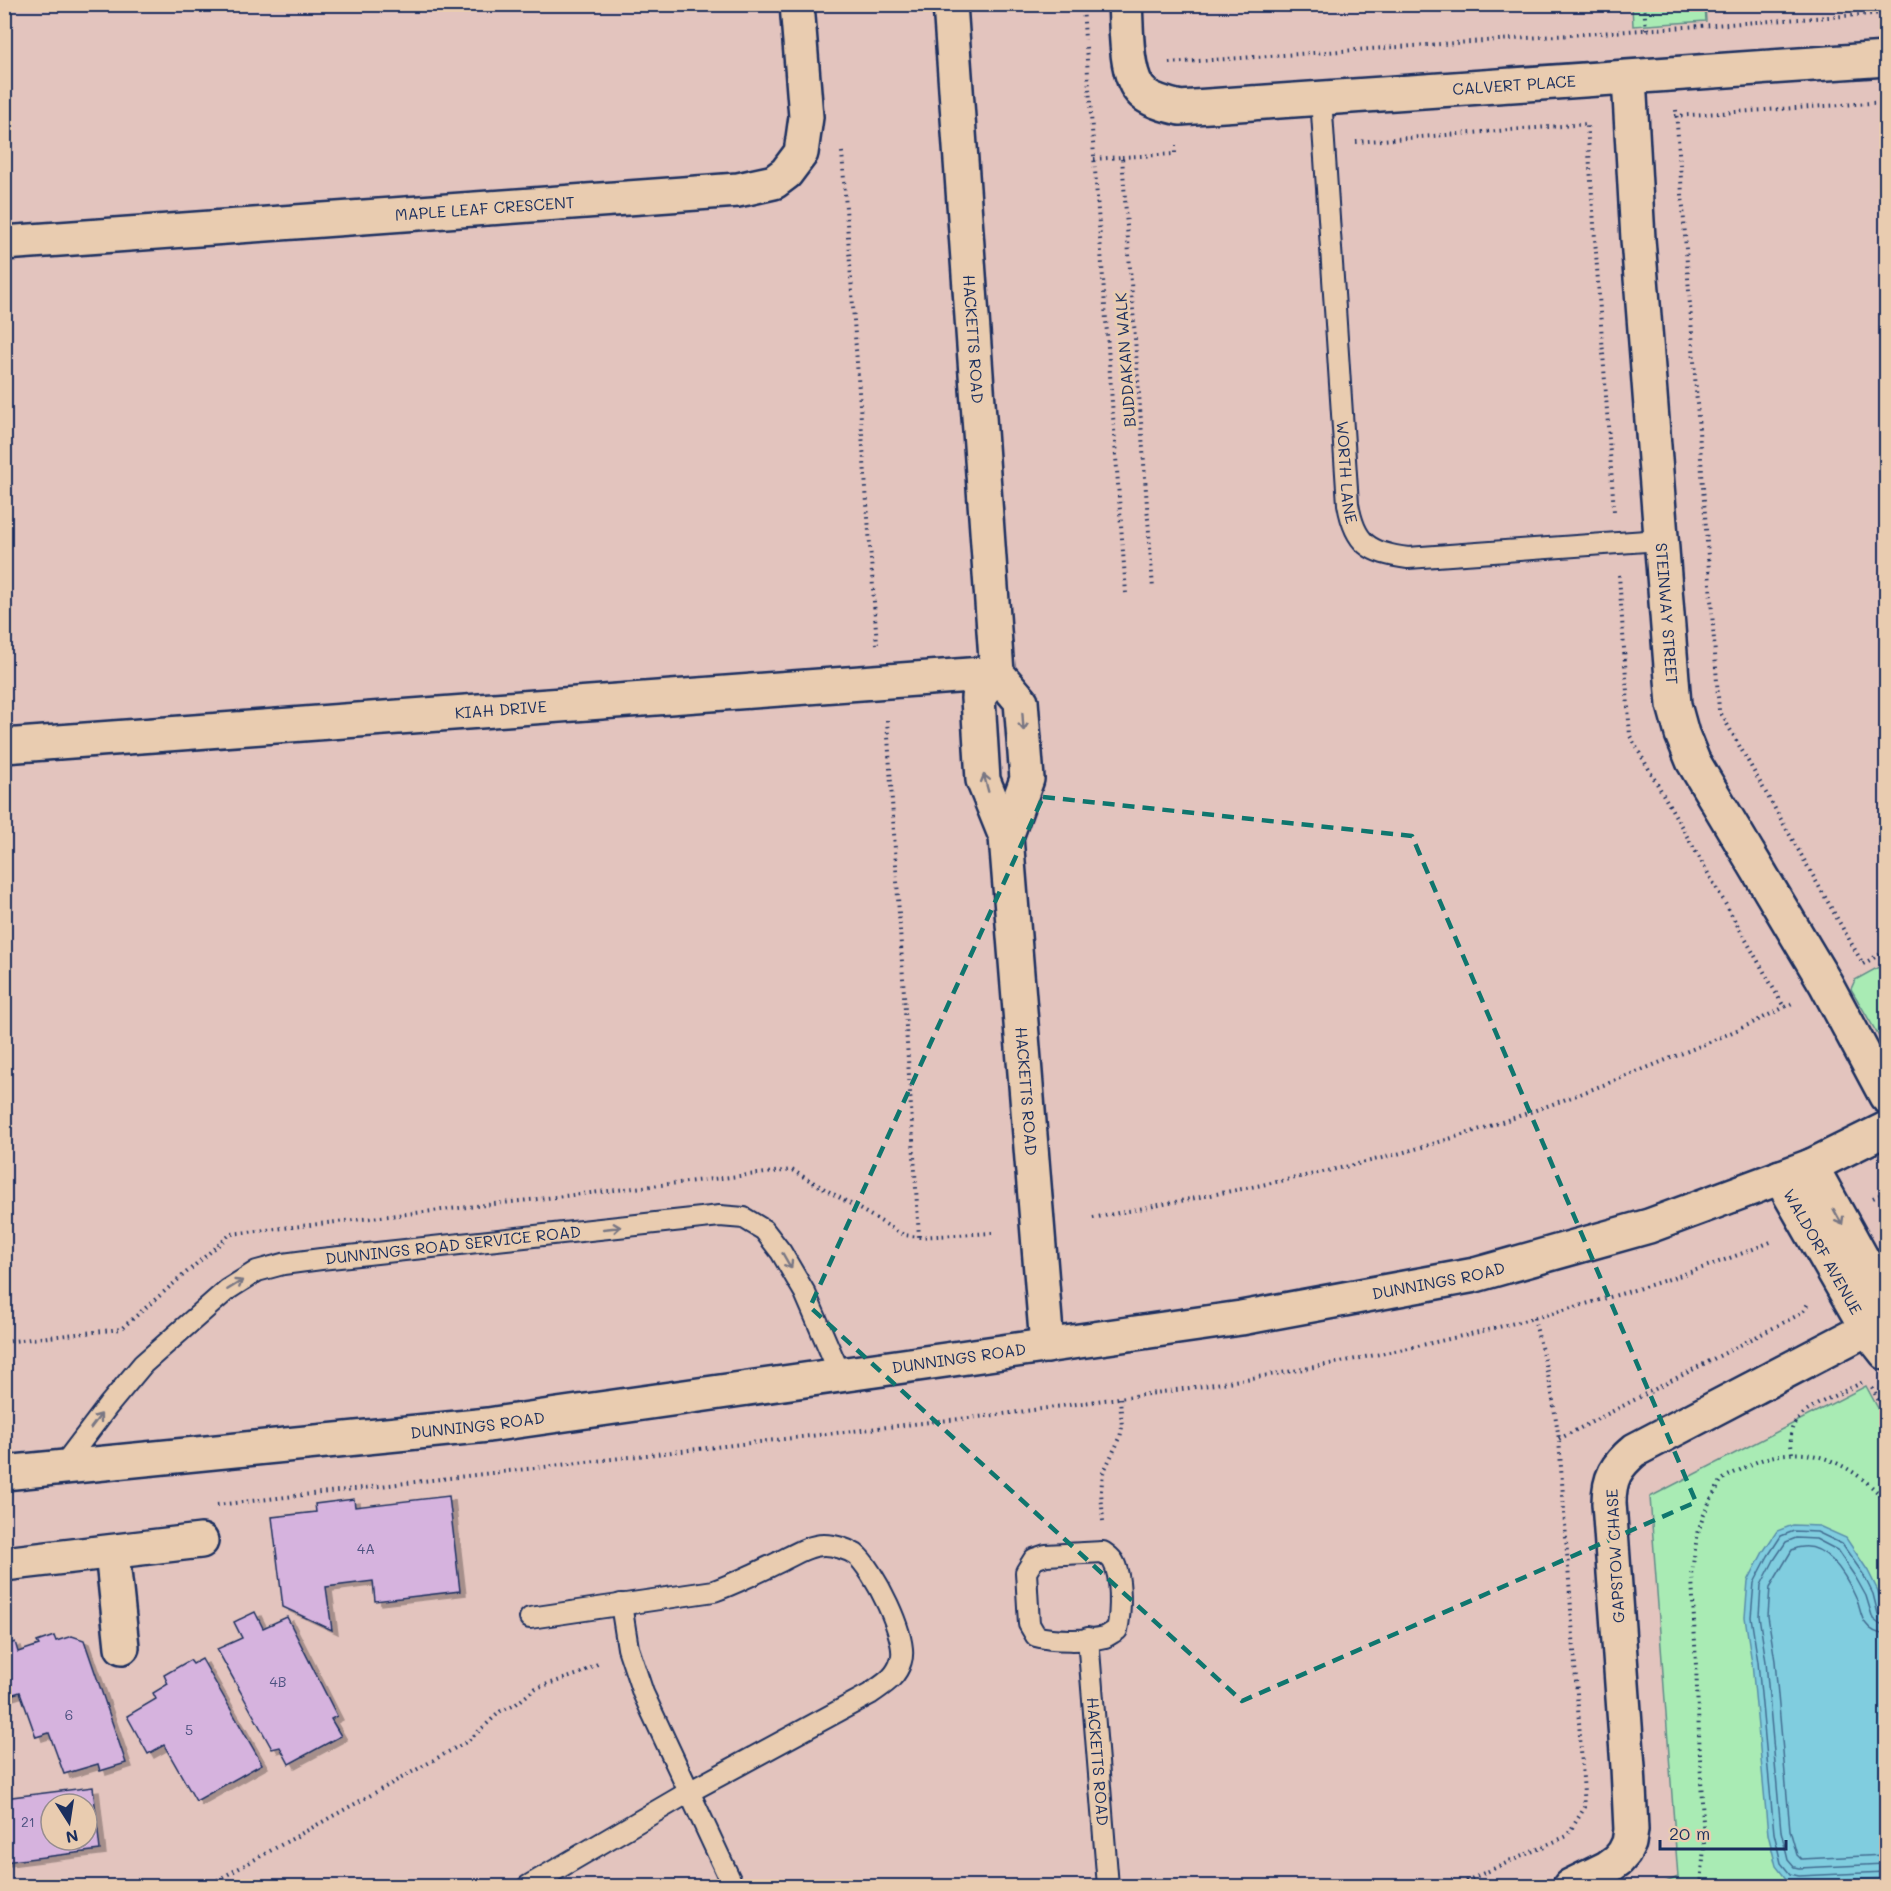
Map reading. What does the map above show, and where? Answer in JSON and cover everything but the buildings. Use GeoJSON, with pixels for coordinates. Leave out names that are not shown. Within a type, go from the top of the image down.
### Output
{"type":"FeatureCollection","features":[{"type":"Feature","properties":{"kind":"street","name":"MAPLE LEAF CRESCENT"},"geometry":{"type":"LineString","coordinates":[[4,243],[738,190],[774,182],[786,173],[801,153],[804,138],[806,117],[797,4]]}},
{"type":"Feature","properties":{"kind":"street","name":"HACKETTS ROAD"},"geometry":{"type":"LineString","coordinates":[[950,4],[997,673],[1021,701],[1027,779],[1006,837]]}},
{"type":"Feature","properties":{"kind":"street","name":"CALVERT PLACE"},"geometry":{"type":"LineString","coordinates":[[1125,4],[1130,66],[1134,78],[1144,94],[1164,104],[1180,108],[1887,59]]}},
{"type":"Feature","properties":{"kind":"street","name":"STEINWAY STREET"},"geometry":{"type":"LineString","coordinates":[[1629,78],[1638,239],[1674,705],[1693,761],[1826,984],[1887,1096]]}},
{"type":"Feature","properties":{"kind":"street","name":"HACKETTS ROAD"},"geometry":{"type":"LineString","coordinates":[[997,673],[978,698],[983,780],[1006,837],[1047,1346]]}},
{"type":"Feature","properties":{"kind":"street","name":"KIAH DRIVE"},"geometry":{"type":"LineString","coordinates":[[4,746],[997,673]]}},
{"type":"Feature","properties":{"kind":"street","name":"DUNNINGS ROAD"},"geometry":{"type":"LineString","coordinates":[[4,1473],[488,1425],[1241,1318],[1475,1275],[1649,1226],[1811,1166],[1887,1129]]}},
{"type":"Feature","properties":{"kind":"street","name":"WALDORF AVENUE"},"geometry":{"type":"LineString","coordinates":[[1811,1166],[1821,1220],[1880,1334]]}},
{"type":"Feature","properties":{"kind":"street","name":"WALDORF AVENUE"},"geometry":{"type":"LineString","coordinates":[[1780,1177],[1821,1220],[1887,1302]]}},
{"type":"Feature","properties":{"kind":"street","name":"GAPSTOW CHASE"},"geometry":{"type":"LineString","coordinates":[[1570,1887],[1618,1860],[1629,1843],[1631,1830],[1609,1503],[1609,1487],[1621,1461],[1635,1450],[1880,1334]]}},
{"type":"Feature","properties":{"kind":"street"},"geometry":{"type":"LineString","coordinates":[[4,1564],[201,1541]]}},
{"type":"Feature","properties":{"kind":"street"},"geometry":{"type":"LineString","coordinates":[[112,1552],[122,1647]]}},
{"type":"Feature","properties":{"kind":"lane","name":"WORTH LANE"},"geometry":{"type":"LineString","coordinates":[[1321,98],[1348,504],[1350,521],[1358,536],[1370,549],[1385,555],[1408,558],[1660,540]]}},
{"type":"Feature","properties":{"kind":"lane","name":"DUNNINGS ROAD SERVICE ROAD"},"geometry":{"type":"LineString","coordinates":[[61,1468],[143,1364],[226,1290],[256,1271],[283,1264],[321,1259],[720,1216],[744,1218],[764,1230],[781,1252],[805,1293],[840,1374]]}},
{"type":"Feature","properties":{"kind":"lane"},"geometry":{"type":"LineString","coordinates":[[528,1887],[690,1792],[870,1694],[894,1677],[902,1659],[902,1645],[897,1623],[867,1566],[855,1554],[842,1548],[825,1545],[809,1548],[732,1585],[714,1591],[530,1618]]}},
{"type":"Feature","properties":{"kind":"lane"},"geometry":{"type":"LineString","coordinates":[[1103,1552],[1113,1560],[1118,1573],[1120,1616],[1118,1630],[1106,1636],[1088,1638],[1045,1639],[1036,1636],[1029,1623],[1026,1572],[1034,1559],[1046,1555],[1103,1552]]}},
{"type":"Feature","properties":{"kind":"lane"},"geometry":{"type":"LineString","coordinates":[[621,1604],[628,1648],[643,1693],[733,1887]]}},
{"type":"Feature","properties":{"kind":"lane","name":"HACKETTS ROAD"},"geometry":{"type":"LineString","coordinates":[[1088,1638],[1108,1887]]}},
{"type":"Feature","properties":{"kind":"path"},"geometry":{"type":"LineString","coordinates":[[1083,4],[1126,593]]}},
{"type":"Feature","properties":{"kind":"path"},"geometry":{"type":"LineString","coordinates":[[1644,4],[1646,31]]}},
{"type":"Feature","properties":{"kind":"path"},"geometry":{"type":"LineString","coordinates":[[1169,63],[1887,13]]}},
{"type":"Feature","properties":{"kind":"path"},"geometry":{"type":"LineString","coordinates":[[1672,74],[1719,710],[1863,964]]}},
{"type":"Feature","properties":{"kind":"path"},"geometry":{"type":"LineString","coordinates":[[1323,144],[1632,119],[1887,102]]}},
{"type":"Feature","properties":{"kind":"path"},"geometry":{"type":"LineString","coordinates":[[1587,124],[1630,736],[1784,1007]]}},
{"type":"Feature","properties":{"kind":"path"},"geometry":{"type":"LineString","coordinates":[[842,147],[876,638],[884,683],[919,1237],[992,1233]]}},
{"type":"Feature","properties":{"kind":"path","name":"BUDDAKAN WALK"},"geometry":{"type":"LineString","coordinates":[[1094,159],[1122,157],[1153,589]]}},
{"type":"Feature","properties":{"kind":"path"},"geometry":{"type":"LineString","coordinates":[[1093,1218],[1375,1160],[1540,1110],[1703,1045],[1784,1007],[1887,951]]}},
{"type":"Feature","properties":{"kind":"path"},"geometry":{"type":"LineString","coordinates":[[205,1506],[995,1416],[1226,1383],[1341,1362],[1534,1318],[1675,1277],[1764,1245],[1887,1192]]}},
{"type":"Feature","properties":{"kind":"path"},"geometry":{"type":"LineString","coordinates":[[1455,1887],[1567,1836],[1585,1807],[1559,1439],[1551,1388],[1534,1318]]}},
{"type":"Feature","properties":{"kind":"path"},"geometry":{"type":"LineString","coordinates":[[1792,1453],[1792,1427],[1800,1417],[1867,1380],[1887,1414]]}},
{"type":"Feature","properties":{"kind":"path"},"geometry":{"type":"LineString","coordinates":[[1103,1552],[1101,1491],[1103,1473],[1120,1438],[1122,1427],[1120,1398]]}},
{"type":"Feature","properties":{"kind":"path"},"geometry":{"type":"LineString","coordinates":[[1701,1887],[1704,1846],[1692,1576],[1695,1540],[1704,1511],[1722,1480],[1760,1460],[1792,1453],[1814,1454],[1833,1461],[1854,1474],[1887,1501]]}},
{"type":"Feature","properties":{"kind":"path"},"geometry":{"type":"LineString","coordinates":[[207,1887],[468,1741],[501,1711],[515,1705],[536,1688],[579,1674],[628,1648]]}},
{"type":"Feature","properties":{"kind":"highlighted area"},"geometry":{"type":"Polygon","coordinates":[[[1043,797],[1412,836],[1696,1502],[1242,1701],[810,1307],[1043,797]]]}},
{"type":"Feature","properties":{"kind":"green space"},"geometry":{"type":"Polygon","coordinates":[[[1632,5],[1705,5],[1706,21],[1633,26],[1632,5]]]}},
{"type":"Feature","properties":{"kind":"green space"},"geometry":{"type":"Polygon","coordinates":[[[1886,963],[1886,1046],[1851,989],[1855,980],[1886,963]]]}},
{"type":"Feature","properties":{"kind":"green space"},"geometry":{"type":"Polygon","coordinates":[[[1866,1386],[1886,1423],[1886,1886],[1657,1886],[1678,1877],[1650,1497],[1866,1386]]]}},
{"type":"Feature","properties":{"kind":"water"},"geometry":{"type":"Polygon","coordinates":[[[1793,1525],[1819,1526],[1846,1538],[1878,1591],[1886,1621],[1886,1878],[1798,1882],[1787,1880],[1776,1866],[1768,1834],[1752,1663],[1745,1617],[1748,1581],[1763,1552],[1777,1531],[1793,1525]]]}}]}
